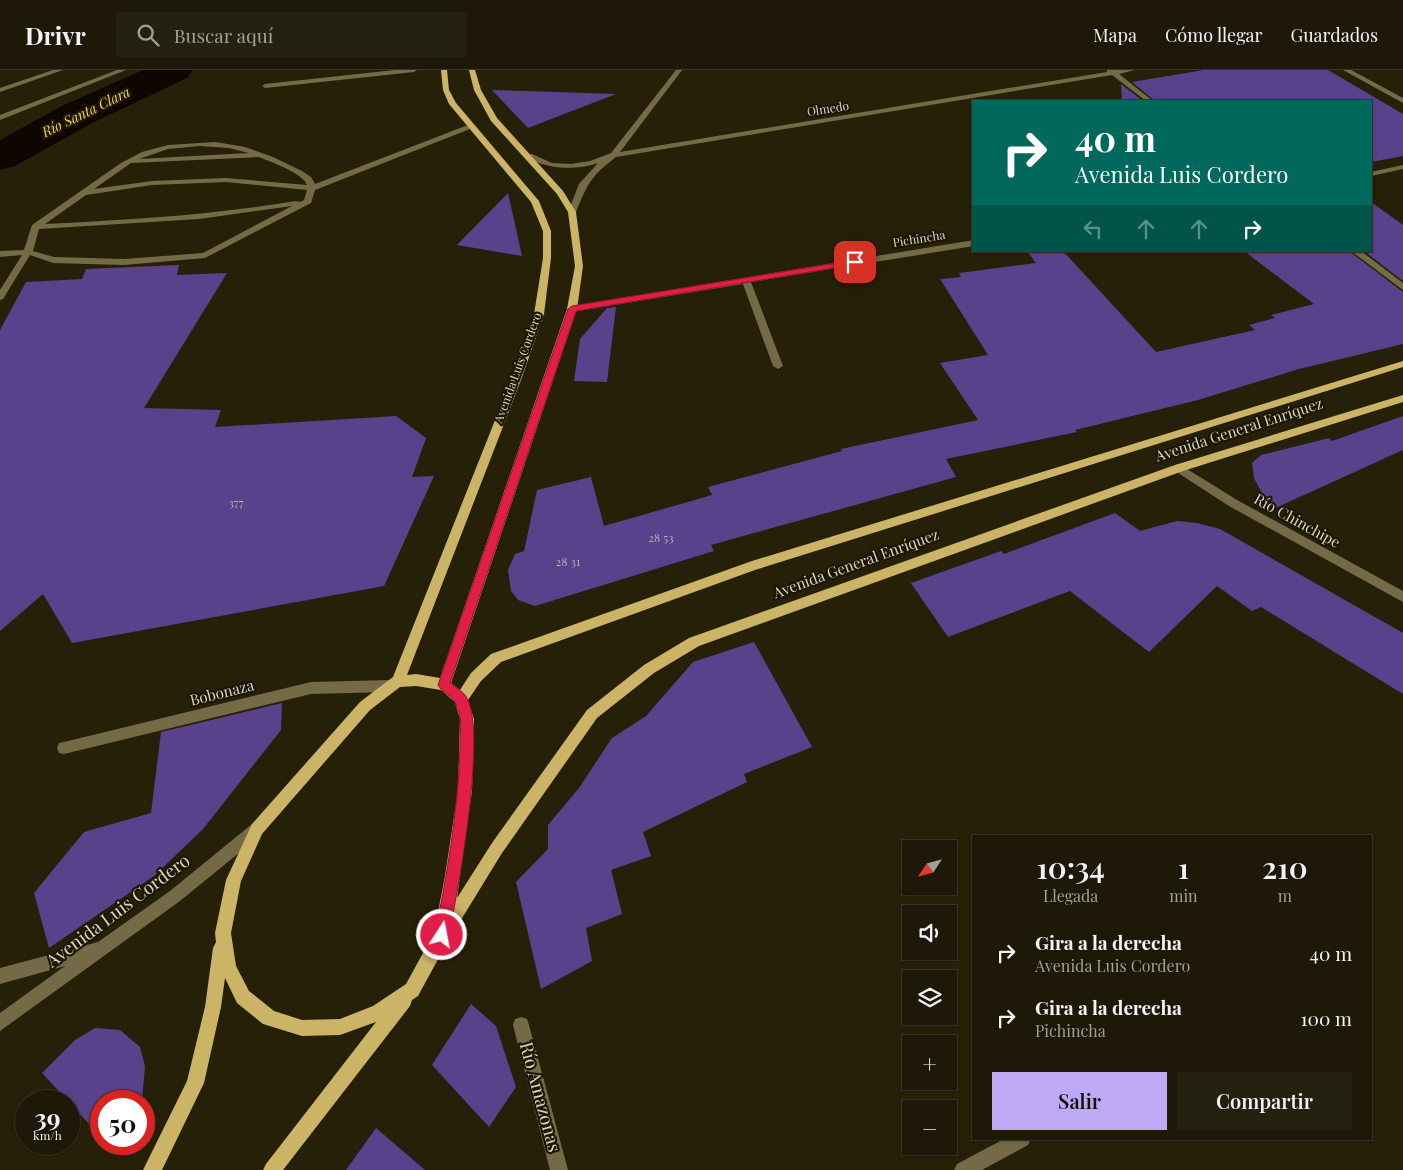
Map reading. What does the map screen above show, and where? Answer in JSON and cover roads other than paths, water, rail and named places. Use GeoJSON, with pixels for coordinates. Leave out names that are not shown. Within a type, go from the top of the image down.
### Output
{"type":"FeatureCollection","features":[{"type":"Feature","properties":{"kind":"main road","name":"Avenida Luis Cordero"},"geometry":{"type":"LineString","coordinates":[[394,683],[526,352],[539,314],[547,258],[547,231],[535,201],[471,127],[454,104],[446,90],[444,70]]}},
{"type":"Feature","properties":{"kind":"main road"},"geometry":{"type":"LineString","coordinates":[[444,685],[572,309],[579,266],[572,212],[560,193],[529,156],[494,119],[485,106],[473,79],[472,70]]}},
{"type":"Feature","properties":{"kind":"main road","name":"Avenida General Enríquez"},"geometry":{"type":"LineString","coordinates":[[461,699],[476,677],[496,658],[752,566],[1403,364]]}},
{"type":"Feature","properties":{"kind":"main road","name":"Avenida General Enríquez"},"geometry":{"type":"LineString","coordinates":[[442,935],[497,848],[592,714],[649,669],[694,642],[1178,468],[1403,398]]}},
{"type":"Feature","properties":{"kind":"main road"},"geometry":{"type":"LineString","coordinates":[[152,1170],[195,1083],[213,1007],[222,933],[234,880],[257,829],[365,706],[394,683],[416,680],[444,685],[461,699],[467,720],[465,791],[453,876],[442,935],[412,990],[272,1170]]}},
{"type":"Feature","properties":{"kind":"main road"},"geometry":{"type":"LineString","coordinates":[[222,933],[228,967],[243,997],[269,1018],[302,1028],[340,1027],[378,1013],[412,990]]}},
{"type":"Feature","properties":{"kind":"street"},"geometry":{"type":"LineString","coordinates":[[0,90],[60,70]]}},
{"type":"Feature","properties":{"kind":"street"},"geometry":{"type":"LineString","coordinates":[[0,118],[123,70]]}},
{"type":"Feature","properties":{"kind":"street"},"geometry":{"type":"LineString","coordinates":[[266,86],[414,70]]}},
{"type":"Feature","properties":{"kind":"street"},"geometry":{"type":"LineString","coordinates":[[572,212],[583,184],[597,168],[614,155],[679,70]]}},
{"type":"Feature","properties":{"kind":"street","name":"Olmedo"},"geometry":{"type":"LineString","coordinates":[[529,156],[538,162],[564,167],[592,164],[614,155],[1110,72],[1132,70]]}},
{"type":"Feature","properties":{"kind":"street"},"geometry":{"type":"LineString","coordinates":[[1346,70],[1403,101]]}},
{"type":"Feature","properties":{"kind":"street"},"geometry":{"type":"LineString","coordinates":[[1110,72],[1149,100]]}},
{"type":"Feature","properties":{"kind":"street"},"geometry":{"type":"LineString","coordinates":[[84,193],[152,183],[226,180],[313,188],[471,127]]}},
{"type":"Feature","properties":{"kind":"street"},"geometry":{"type":"LineString","coordinates":[[0,254],[28,252],[53,260],[124,262],[205,256],[308,201],[313,188],[311,181],[300,173],[250,149],[214,144],[168,148],[132,158],[35,227],[28,252],[0,297]]}},
{"type":"Feature","properties":{"kind":"street"},"geometry":{"type":"LineString","coordinates":[[127,163],[264,155]]}},
{"type":"Feature","properties":{"kind":"street"},"geometry":{"type":"LineString","coordinates":[[1372,174],[1403,167]]}},
{"type":"Feature","properties":{"kind":"street"},"geometry":{"type":"LineString","coordinates":[[35,227],[161,221],[253,211],[308,201]]}},
{"type":"Feature","properties":{"kind":"street","name":"Pichincha"},"geometry":{"type":"LineString","coordinates":[[572,309],[972,242]]}},
{"type":"Feature","properties":{"kind":"street"},"geometry":{"type":"LineString","coordinates":[[1356,252],[1403,286]]}},
{"type":"Feature","properties":{"kind":"street"},"geometry":{"type":"LineString","coordinates":[[746,280],[778,366]]}},
{"type":"Feature","properties":{"kind":"street","name":"Río Chinchipe"},"geometry":{"type":"LineString","coordinates":[[1178,468],[1233,503],[1403,596]]}},
{"type":"Feature","properties":{"kind":"street","name":"Bobonaza"},"geometry":{"type":"LineString","coordinates":[[64,748],[311,688],[394,683]]}},
{"type":"Feature","properties":{"kind":"street","name":"Avenida Luis Cordero"},"geometry":{"type":"LineString","coordinates":[[0,1022],[175,896],[257,829]]}},
{"type":"Feature","properties":{"kind":"street"},"geometry":{"type":"LineString","coordinates":[[0,976],[104,947]]}},
{"type":"Feature","properties":{"kind":"street","name":"Río Amazonas"},"geometry":{"type":"LineString","coordinates":[[521,1025],[559,1170]]}},
{"type":"Feature","properties":{"kind":"street"},"geometry":{"type":"LineString","coordinates":[[963,1170],[1020,1140]]}},
{"type":"Feature","properties":{"kind":"waterway","name":"Río Santa Clara"},"geometry":{"type":"LineString","coordinates":[[0,157],[78,114],[174,70]]}}]}
